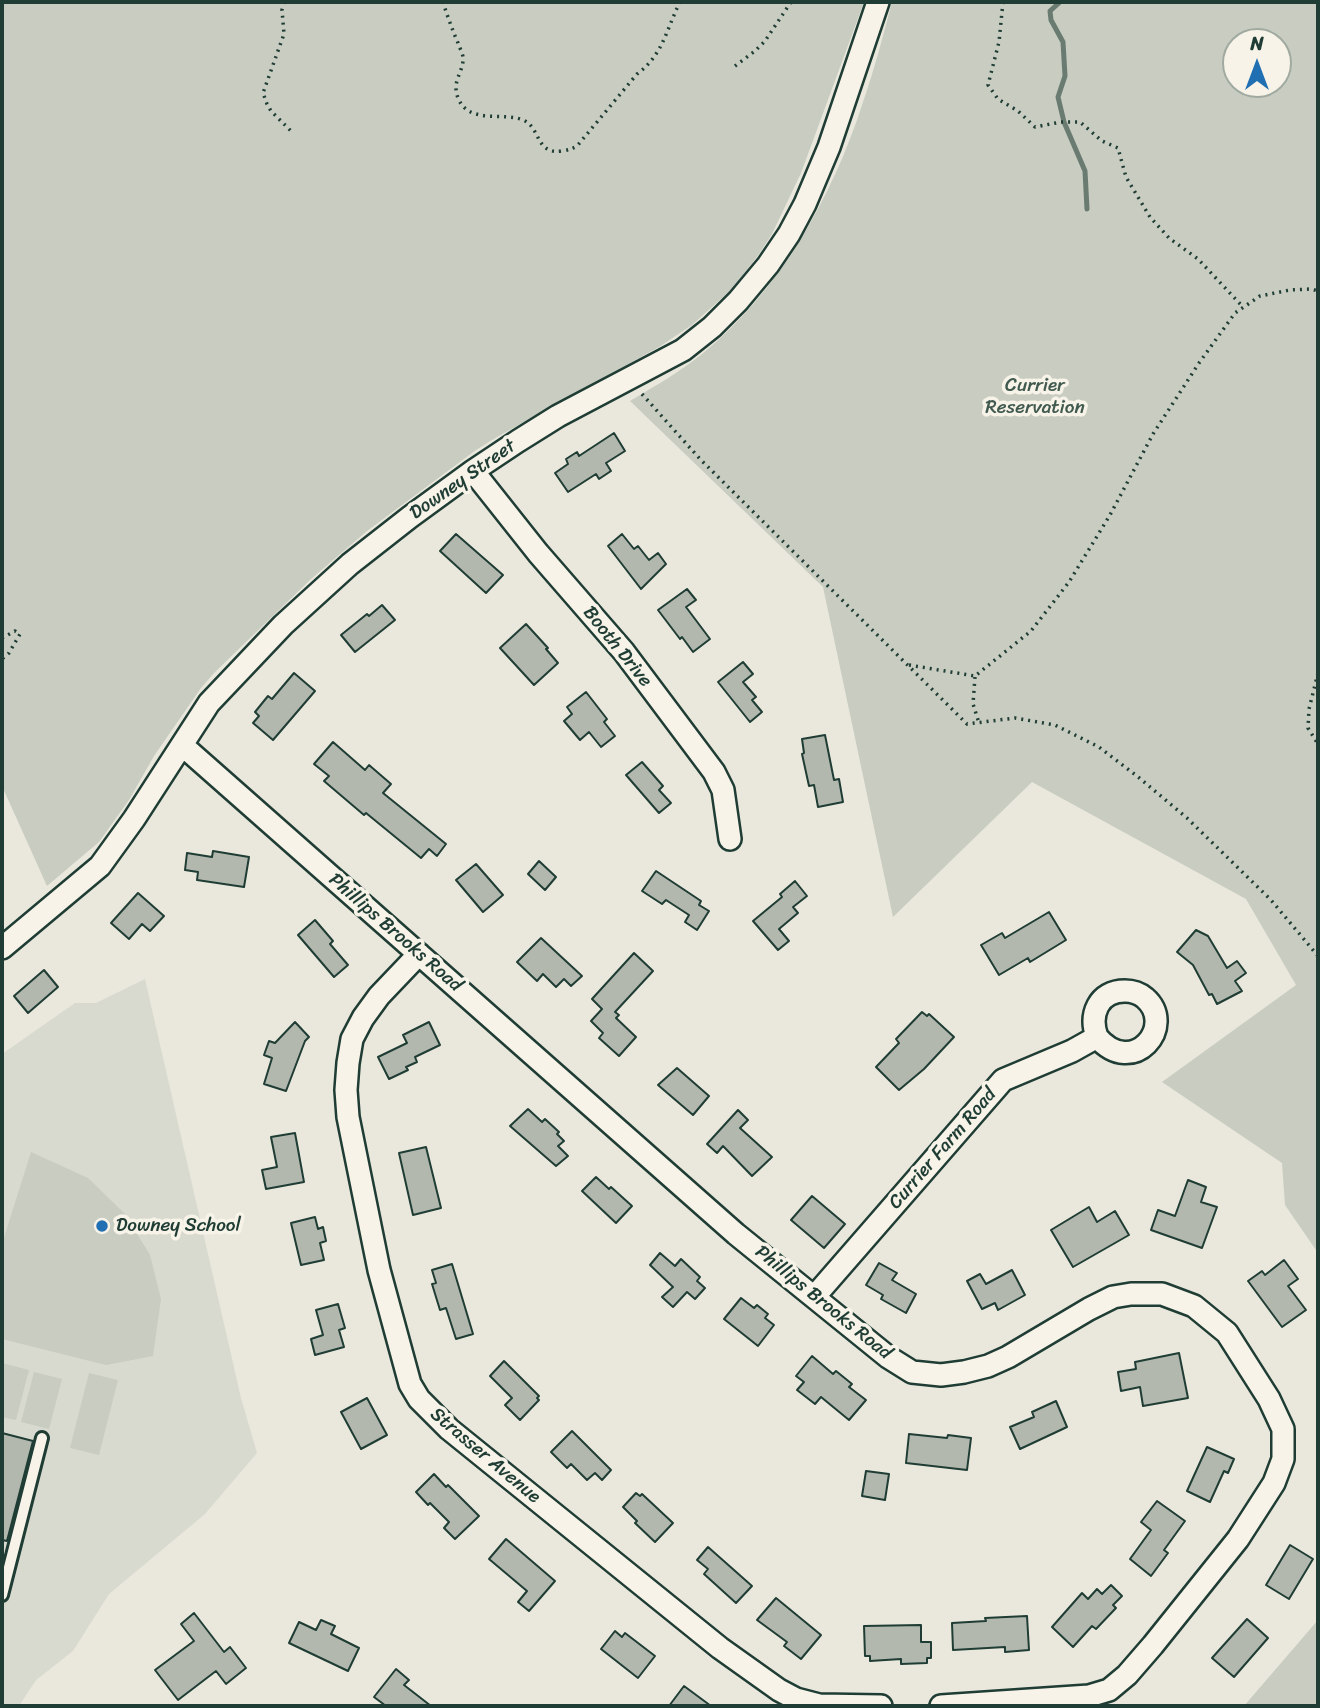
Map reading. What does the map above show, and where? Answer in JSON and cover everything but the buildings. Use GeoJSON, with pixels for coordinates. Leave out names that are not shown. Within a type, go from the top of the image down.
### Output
{"type":"FeatureCollection","features":[{"type":"Feature","properties":{"kind":"street","name":"Downey Street"},"geometry":{"type":"LineString","coordinates":[[2,948],[100,866],[209,704],[283,625],[350,565],[473,471],[558,416],[683,350],[712,327],[738,301],[768,265],[805,204],[829,147],[877,2]]}},
{"type":"Feature","properties":{"kind":"street","name":"Booth Drive"},"geometry":{"type":"LineString","coordinates":[[473,471],[538,553],[624,652],[714,772],[723,790],[730,839]]}},
{"type":"Feature","properties":{"kind":"street","name":"Phillips Brooks Road"},"geometry":{"type":"LineString","coordinates":[[182,745],[736,1234],[912,1372],[942,1375],[988,1366],[1089,1309],[1113,1297],[1131,1294],[1162,1294],[1194,1306],[1227,1333],[1269,1399],[1283,1429],[1283,1459],[1274,1483],[1238,1539],[1153,1645],[1127,1675],[1109,1690],[1089,1696],[941,1706]]}},
{"type":"Feature","properties":{"kind":"street","name":"Strasser Avenue"},"geometry":{"type":"LineString","coordinates":[[419,954],[363,1017],[352,1038],[346,1090],[348,1117],[379,1270],[410,1384],[419,1399],[449,1429],[481,1455],[720,1648],[779,1690],[796,1699],[819,1705],[881,1706]]}},
{"type":"Feature","properties":{"kind":"street","name":"Currier Farm Road"},"geometry":{"type":"LineString","coordinates":[[815,1296],[1003,1080],[1072,1051],[1097,1037]]}},
{"type":"Feature","properties":{"kind":"lane"},"geometry":{"type":"LineString","coordinates":[[2,1595],[42,1438]]}},
{"type":"Feature","properties":{"kind":"path"},"geometry":{"type":"LineString","coordinates":[[284,2],[284,34],[263,93],[271,111],[293,133]]}},
{"type":"Feature","properties":{"kind":"path"},"geometry":{"type":"LineString","coordinates":[[443,2],[463,57],[456,80],[461,103],[471,112],[528,122],[541,143],[557,151],[578,146],[637,75],[648,66],[663,44],[680,2]]}},
{"type":"Feature","properties":{"kind":"path"},"geometry":{"type":"LineString","coordinates":[[734,66],[765,41],[791,2]]}},
{"type":"Feature","properties":{"kind":"path"},"geometry":{"type":"LineString","coordinates":[[1003,2],[999,42],[988,85],[998,99],[1018,111],[1035,127],[1080,122],[1102,141],[1118,148],[1126,177],[1150,217],[1169,237],[1198,259],[1243,307]]}},
{"type":"Feature","properties":{"kind":"path"},"geometry":{"type":"LineString","coordinates":[[979,723],[973,704],[975,676],[1031,631],[1069,582],[1110,515],[1153,434],[1235,313],[1260,296],[1290,290],[1318,291]]}},
{"type":"Feature","properties":{"kind":"path"},"geometry":{"type":"LineString","coordinates":[[628,380],[700,459],[967,724],[1015,718],[1055,725],[1098,747],[1187,818],[1271,900],[1318,956]]}},
{"type":"Feature","properties":{"kind":"path"},"geometry":{"type":"LineString","coordinates":[[2,638],[15,631],[20,634],[9,653],[2,659]]}},
{"type":"Feature","properties":{"kind":"path"},"geometry":{"type":"LineString","coordinates":[[907,665],[975,676]]}},
{"type":"Feature","properties":{"kind":"path"},"geometry":{"type":"LineString","coordinates":[[1318,673],[1309,709],[1308,728],[1318,744]]}},
{"type":"Feature","properties":{"kind":"shaded area","name":"Downey School"},"geometry":{"type":"Polygon","coordinates":[[[145,979],[241,1398],[257,1453],[205,1514],[109,1594],[73,1651],[36,1680],[19,1706],[2,1706],[2,1054],[75,1003],[96,1003],[145,979]]]}},
{"type":"Feature","properties":{"kind":"green space"},"geometry":{"type":"Polygon","coordinates":[[[2,2],[864,2],[801,173],[772,234],[732,289],[692,325],[659,347],[476,450],[367,531],[311,579],[201,688],[99,842],[47,886],[2,786],[2,2]]]}},
{"type":"Feature","properties":{"kind":"green space","name":"Currier Reservation"},"geometry":{"type":"Polygon","coordinates":[[[892,2],[1318,2],[1318,1253],[1285,1205],[1282,1163],[1162,1082],[1296,985],[1246,899],[1032,782],[893,917],[823,587],[630,401],[702,354],[755,303],[778,273],[818,208],[835,174],[870,79],[892,2]]]}},
{"type":"Feature","properties":{"kind":"green space"},"geometry":{"type":"Polygon","coordinates":[[[31,1152],[88,1178],[125,1214],[150,1255],[161,1299],[153,1356],[106,1365],[2,1339],[2,1244],[31,1152]]]}},
{"type":"Feature","properties":{"kind":"green space"},"geometry":{"type":"Polygon","coordinates":[[[2,1363],[29,1370],[16,1420],[2,1417],[2,1363]]]}},
{"type":"Feature","properties":{"kind":"green space"},"geometry":{"type":"Polygon","coordinates":[[[34,1372],[62,1379],[49,1429],[21,1422],[34,1372]]]}},
{"type":"Feature","properties":{"kind":"green space"},"geometry":{"type":"Polygon","coordinates":[[[89,1373],[118,1380],[99,1455],[70,1448],[89,1373]]]}},
{"type":"Feature","properties":{"kind":"green space"},"geometry":{"type":"Polygon","coordinates":[[[1318,1620],[1318,1706],[1244,1706],[1318,1620]]]}},
{"type":"Feature","properties":{"kind":"waterway"},"geometry":{"type":"LineString","coordinates":[[1060,2],[1050,11],[1051,20],[1063,42],[1065,76],[1058,97],[1064,122],[1085,171],[1087,209]]}},
{"type":"Feature","properties":{"kind":"place","name":"Downey School"},"geometry":{"type":"Point","coordinates":[102,1226]}}]}
